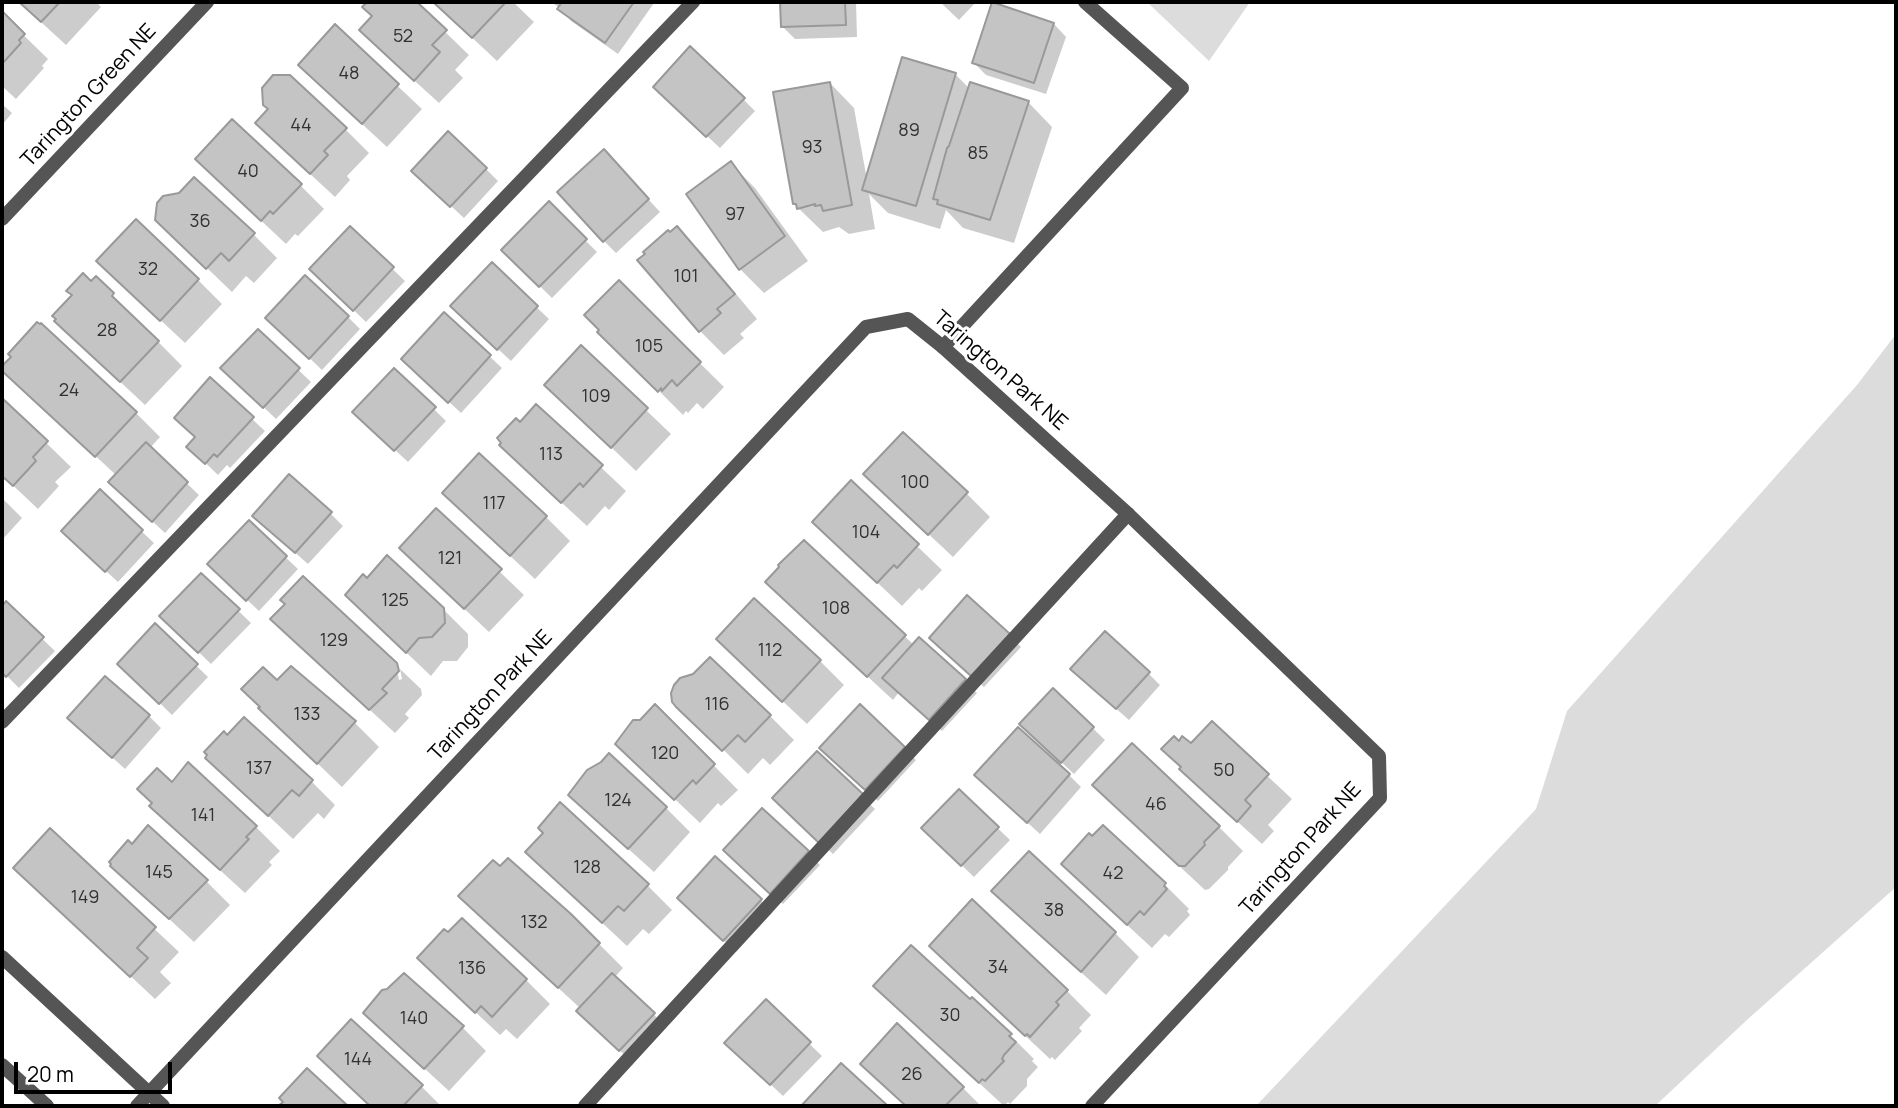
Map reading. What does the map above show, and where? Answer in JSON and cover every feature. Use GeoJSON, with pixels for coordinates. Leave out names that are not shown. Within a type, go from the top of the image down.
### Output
{"type":"FeatureCollection","features":[{"type":"Feature","properties":{"kind":"street","name":"Tarington Green NE"},"geometry":{"type":"LineString","coordinates":[[2,219],[207,2]]}},
{"type":"Feature","properties":{"kind":"street"},"geometry":{"type":"LineString","coordinates":[[2,722],[693,2]]}},
{"type":"Feature","properties":{"kind":"street"},"geometry":{"type":"LineString","coordinates":[[943,347],[1182,88],[1085,2]]}},
{"type":"Feature","properties":{"kind":"street","name":"Tarington Park NE"},"geometry":{"type":"LineString","coordinates":[[137,1106],[866,327],[908,319],[943,347],[1128,514],[1379,757],[1380,798],[1092,1106]]}},
{"type":"Feature","properties":{"kind":"street"},"geometry":{"type":"LineString","coordinates":[[586,1106],[1128,514]]}},
{"type":"Feature","properties":{"kind":"street"},"geometry":{"type":"LineString","coordinates":[[2,957],[163,1106]]}},
{"type":"Feature","properties":{"kind":"street"},"geometry":{"type":"LineString","coordinates":[[2,1065],[47,1106]]}},
{"type":"Feature","properties":{"kind":"shaded area"},"geometry":{"type":"Polygon","coordinates":[[[1147,2],[1250,2],[1209,61],[1147,2]]]}},
{"type":"Feature","properties":{"kind":"shaded area"},"geometry":{"type":"Polygon","coordinates":[[[1896,334],[1896,887],[1655,1106],[1256,1106],[1536,809],[1567,711],[1857,385],[1896,334]]]}},
{"type":"Feature","properties":{"kind":"building"},"geometry":{"type":"Polygon","coordinates":[[[19,2],[60,2],[41,22],[19,2]]]}},
{"type":"Feature","properties":{"kind":"building"},"geometry":{"type":"Polygon","coordinates":[[[367,2],[417,2],[447,30],[432,45],[440,52],[414,81],[359,30],[372,16],[362,7],[367,2]]]}},
{"type":"Feature","properties":{"kind":"building"},"geometry":{"type":"Polygon","coordinates":[[[433,2],[506,2],[472,38],[433,2]]]}},
{"type":"Feature","properties":{"kind":"building"},"geometry":{"type":"Polygon","coordinates":[[[562,2],[634,2],[605,43],[557,9],[562,2]]]}},
{"type":"Feature","properties":{"kind":"building"},"geometry":{"type":"Polygon","coordinates":[[[780,2],[845,2],[846,25],[781,27],[780,2]]]}},
{"type":"Feature","properties":{"kind":"building"},"geometry":{"type":"Polygon","coordinates":[[[992,2],[1054,23],[1034,83],[972,63],[992,2]]]}},
{"type":"Feature","properties":{"kind":"building"},"geometry":{"type":"Polygon","coordinates":[[[2,11],[25,34],[19,40],[21,43],[2,64],[2,11]]]}},
{"type":"Feature","properties":{"kind":"building"},"geometry":{"type":"Polygon","coordinates":[[[335,24],[399,84],[362,124],[298,65],[335,24]]]}},
{"type":"Feature","properties":{"kind":"building"},"geometry":{"type":"Polygon","coordinates":[[[690,46],[745,98],[706,137],[653,87],[690,46]]]}},
{"type":"Feature","properties":{"kind":"building"},"geometry":{"type":"Polygon","coordinates":[[[902,57],[956,73],[916,206],[862,190],[902,57]]]}},
{"type":"Feature","properties":{"kind":"building"},"geometry":{"type":"Polygon","coordinates":[[[273,75],[290,75],[347,128],[324,151],[328,155],[310,174],[255,123],[268,109],[263,105],[262,88],[273,75]]]}},
{"type":"Feature","properties":{"kind":"building"},"geometry":{"type":"Polygon","coordinates":[[[830,82],[852,205],[823,211],[821,205],[815,204],[797,209],[796,204],[793,204],[773,92],[830,82]]]}},
{"type":"Feature","properties":{"kind":"building"},"geometry":{"type":"Polygon","coordinates":[[[970,82],[1029,101],[990,220],[937,204],[938,200],[933,199],[970,82]]]}},
{"type":"Feature","properties":{"kind":"building"},"geometry":{"type":"Polygon","coordinates":[[[232,119],[302,184],[273,214],[270,211],[261,221],[195,159],[232,119]]]}},
{"type":"Feature","properties":{"kind":"building"},"geometry":{"type":"Polygon","coordinates":[[[448,131],[487,168],[450,207],[411,171],[448,131]]]}},
{"type":"Feature","properties":{"kind":"building"},"geometry":{"type":"Polygon","coordinates":[[[604,149],[649,199],[603,242],[557,192],[604,149]]]}},
{"type":"Feature","properties":{"kind":"building"},"geometry":{"type":"Polygon","coordinates":[[[731,161],[785,236],[739,270],[686,194],[731,161]]]}},
{"type":"Feature","properties":{"kind":"building"},"geometry":{"type":"Polygon","coordinates":[[[194,177],[255,233],[229,261],[221,253],[206,269],[155,220],[157,203],[163,196],[179,193],[194,177]]]}},
{"type":"Feature","properties":{"kind":"building"},"geometry":{"type":"Polygon","coordinates":[[[549,201],[587,239],[539,287],[501,250],[549,201]]]}},
{"type":"Feature","properties":{"kind":"building"},"geometry":{"type":"Polygon","coordinates":[[[136,219],[199,279],[160,321],[96,261],[136,219]]]}},
{"type":"Feature","properties":{"kind":"building"},"geometry":{"type":"Polygon","coordinates":[[[350,226],[394,267],[353,311],[309,269],[350,226]]]}},
{"type":"Feature","properties":{"kind":"building"},"geometry":{"type":"Polygon","coordinates":[[[677,226],[735,294],[717,309],[721,313],[699,332],[637,260],[668,230],[670,232],[677,226]]]}},
{"type":"Feature","properties":{"kind":"building"},"geometry":{"type":"Polygon","coordinates":[[[492,262],[538,306],[497,350],[450,306],[492,262]]]}},
{"type":"Feature","properties":{"kind":"building"},"geometry":{"type":"Polygon","coordinates":[[[83,273],[91,281],[96,276],[114,293],[112,296],[159,341],[120,382],[54,321],[56,319],[52,316],[72,295],[66,291],[83,273]]]}},
{"type":"Feature","properties":{"kind":"building"},"geometry":{"type":"Polygon","coordinates":[[[305,275],[349,316],[309,359],[265,318],[305,275]]]}},
{"type":"Feature","properties":{"kind":"building"},"geometry":{"type":"Polygon","coordinates":[[[619,280],[701,362],[677,386],[672,380],[658,392],[597,332],[599,330],[584,315],[619,280]]]}},
{"type":"Feature","properties":{"kind":"building"},"geometry":{"type":"Polygon","coordinates":[[[444,312],[491,355],[448,403],[401,359],[444,312]]]}},
{"type":"Feature","properties":{"kind":"building"},"geometry":{"type":"Polygon","coordinates":[[[37,322],[137,412],[95,457],[2,371],[2,366],[11,357],[8,354],[37,322]]]}},
{"type":"Feature","properties":{"kind":"building"},"geometry":{"type":"Polygon","coordinates":[[[258,329],[300,368],[263,408],[220,368],[258,329]]]}},
{"type":"Feature","properties":{"kind":"building"},"geometry":{"type":"Polygon","coordinates":[[[581,345],[648,408],[611,448],[544,385],[581,345]]]}},
{"type":"Feature","properties":{"kind":"building"},"geometry":{"type":"Polygon","coordinates":[[[394,368],[436,407],[394,451],[352,412],[394,368]]]}},
{"type":"Feature","properties":{"kind":"building"},"geometry":{"type":"Polygon","coordinates":[[[210,377],[254,417],[217,457],[214,454],[205,464],[186,447],[195,437],[174,418],[210,377]]]}},
{"type":"Feature","properties":{"kind":"building"},"geometry":{"type":"Polygon","coordinates":[[[2,398],[48,441],[33,457],[36,461],[13,486],[2,476],[2,398]]]}},
{"type":"Feature","properties":{"kind":"building"},"geometry":{"type":"Polygon","coordinates":[[[536,404],[603,465],[583,487],[580,483],[561,503],[499,445],[501,443],[497,438],[516,418],[520,422],[536,404]]]}},
{"type":"Feature","properties":{"kind":"building"},"geometry":{"type":"Polygon","coordinates":[[[903,432],[968,492],[928,535],[863,474],[903,432]]]}},
{"type":"Feature","properties":{"kind":"building"},"geometry":{"type":"Polygon","coordinates":[[[146,442],[188,482],[152,522],[108,482],[146,442]]]}},
{"type":"Feature","properties":{"kind":"building"},"geometry":{"type":"Polygon","coordinates":[[[479,453],[547,516],[510,556],[442,493],[479,453]]]}},
{"type":"Feature","properties":{"kind":"building"},"geometry":{"type":"Polygon","coordinates":[[[289,474],[332,512],[295,553],[252,516],[289,474]]]}},
{"type":"Feature","properties":{"kind":"building"},"geometry":{"type":"Polygon","coordinates":[[[851,480],[919,544],[897,568],[894,565],[877,583],[812,522],[851,480]]]}},
{"type":"Feature","properties":{"kind":"building"},"geometry":{"type":"Polygon","coordinates":[[[100,489],[143,530],[105,572],[61,531],[100,489]]]}},
{"type":"Feature","properties":{"kind":"building"},"geometry":{"type":"Polygon","coordinates":[[[436,508],[502,569],[464,609],[399,548],[436,508]]]}},
{"type":"Feature","properties":{"kind":"building"},"geometry":{"type":"Polygon","coordinates":[[[249,520],[287,556],[246,601],[207,564],[249,520]]]}},
{"type":"Feature","properties":{"kind":"building"},"geometry":{"type":"Polygon","coordinates":[[[804,540],[906,635],[867,677],[765,582],[804,540]]]}},
{"type":"Feature","properties":{"kind":"building"},"geometry":{"type":"Polygon","coordinates":[[[387,555],[444,608],[445,623],[432,637],[419,638],[406,653],[345,595],[363,574],[367,578],[387,555]]]}},
{"type":"Feature","properties":{"kind":"building"},"geometry":{"type":"Polygon","coordinates":[[[201,573],[240,609],[198,653],[159,616],[201,573]]]}},
{"type":"Feature","properties":{"kind":"building"},"geometry":{"type":"Polygon","coordinates":[[[303,576],[397,663],[399,671],[382,689],[387,693],[369,710],[270,619],[285,604],[280,600],[303,576]]]}},
{"type":"Feature","properties":{"kind":"building"},"geometry":{"type":"Polygon","coordinates":[[[967,595],[1010,634],[971,676],[929,638],[967,595]]]}},
{"type":"Feature","properties":{"kind":"building"},"geometry":{"type":"Polygon","coordinates":[[[754,598],[821,660],[782,702],[716,639],[754,598]]]}},
{"type":"Feature","properties":{"kind":"building"},"geometry":{"type":"Polygon","coordinates":[[[6,601],[44,637],[6,677],[2,673],[2,606],[6,601]]]}},
{"type":"Feature","properties":{"kind":"building"},"geometry":{"type":"Polygon","coordinates":[[[155,623],[198,664],[159,704],[117,664],[155,623]]]}},
{"type":"Feature","properties":{"kind":"building"},"geometry":{"type":"Polygon","coordinates":[[[1105,631],[1150,672],[1116,709],[1070,669],[1105,631]]]}},
{"type":"Feature","properties":{"kind":"building"},"geometry":{"type":"Polygon","coordinates":[[[919,637],[966,679],[929,720],[882,678],[919,637]]]}},
{"type":"Feature","properties":{"kind":"building"},"geometry":{"type":"Polygon","coordinates":[[[710,657],[771,715],[745,742],[738,735],[722,751],[672,702],[674,685],[680,678],[693,674],[710,657]]]}},
{"type":"Feature","properties":{"kind":"building"},"geometry":{"type":"Polygon","coordinates":[[[291,666],[356,721],[317,764],[241,689],[263,667],[277,680],[291,666]]]}},
{"type":"Feature","properties":{"kind":"building"},"geometry":{"type":"Polygon","coordinates":[[[105,676],[150,715],[112,758],[67,718],[105,676]]]}},
{"type":"Feature","properties":{"kind":"building"},"geometry":{"type":"Polygon","coordinates":[[[1053,688],[1094,727],[1061,763],[1019,724],[1053,688]]]}},
{"type":"Feature","properties":{"kind":"building"},"geometry":{"type":"Polygon","coordinates":[[[655,704],[715,764],[696,784],[693,780],[674,800],[615,744],[633,720],[640,720],[655,704]]]}},
{"type":"Feature","properties":{"kind":"building"},"geometry":{"type":"Polygon","coordinates":[[[860,704],[905,747],[865,790],[819,748],[860,704]]]}},
{"type":"Feature","properties":{"kind":"building"},"geometry":{"type":"Polygon","coordinates":[[[244,717],[313,780],[299,796],[292,790],[268,816],[205,758],[207,755],[204,752],[224,731],[227,735],[244,717]]]}},
{"type":"Feature","properties":{"kind":"building"},"geometry":{"type":"Polygon","coordinates":[[[1212,721],[1269,774],[1245,800],[1251,806],[1237,822],[1161,749],[1174,736],[1179,741],[1182,736],[1191,743],[1212,721]]]}},
{"type":"Feature","properties":{"kind":"building"},"geometry":{"type":"Polygon","coordinates":[[[1018,727],[1070,774],[1027,823],[974,775],[1018,727]]]}},
{"type":"Feature","properties":{"kind":"building"},"geometry":{"type":"Polygon","coordinates":[[[1132,743],[1220,826],[1185,866],[1179,866],[1092,785],[1132,743]]]}},
{"type":"Feature","properties":{"kind":"building"},"geometry":{"type":"Polygon","coordinates":[[[817,751],[864,795],[819,843],[772,798],[817,751]]]}},
{"type":"Feature","properties":{"kind":"building"},"geometry":{"type":"Polygon","coordinates":[[[609,753],[667,807],[628,849],[568,795],[587,770],[601,762],[609,753]]]}},
{"type":"Feature","properties":{"kind":"building"},"geometry":{"type":"Polygon","coordinates":[[[188,762],[257,826],[246,837],[249,839],[220,870],[149,806],[152,803],[137,789],[157,768],[172,782],[188,762]]]}},
{"type":"Feature","properties":{"kind":"building"},"geometry":{"type":"Polygon","coordinates":[[[959,789],[999,827],[961,866],[921,828],[959,789]]]}},
{"type":"Feature","properties":{"kind":"building"},"geometry":{"type":"Polygon","coordinates":[[[560,802],[649,884],[624,911],[618,906],[602,923],[525,852],[543,833],[538,828],[560,802]]]}},
{"type":"Feature","properties":{"kind":"building"},"geometry":{"type":"Polygon","coordinates":[[[762,808],[809,851],[770,894],[723,850],[762,808]]]}},
{"type":"Feature","properties":{"kind":"building"},"geometry":{"type":"Polygon","coordinates":[[[148,825],[208,880],[169,919],[110,866],[109,862],[128,840],[132,844],[148,825]]]}},
{"type":"Feature","properties":{"kind":"building"},"geometry":{"type":"Polygon","coordinates":[[[1103,825],[1166,883],[1164,886],[1167,889],[1144,915],[1140,911],[1127,925],[1061,864],[1089,833],[1092,836],[1103,825]]]}},
{"type":"Feature","properties":{"kind":"building"},"geometry":{"type":"Polygon","coordinates":[[[50,828],[156,927],[137,948],[148,958],[130,977],[13,868],[50,828]]]}},
{"type":"Feature","properties":{"kind":"building"},"geometry":{"type":"Polygon","coordinates":[[[1029,851],[1116,932],[1081,972],[991,891],[1029,851]]]}},
{"type":"Feature","properties":{"kind":"building"},"geometry":{"type":"Polygon","coordinates":[[[715,856],[762,899],[723,941],[677,898],[715,856]]]}},
{"type":"Feature","properties":{"kind":"building"},"geometry":{"type":"Polygon","coordinates":[[[508,858],[600,943],[558,988],[458,896],[493,860],[500,866],[508,858]]]}},
{"type":"Feature","properties":{"kind":"building"},"geometry":{"type":"Polygon","coordinates":[[[972,899],[1068,990],[1056,1002],[1059,1005],[1030,1037],[1027,1034],[1025,1036],[929,946],[972,899]]]}},
{"type":"Feature","properties":{"kind":"building"},"geometry":{"type":"Polygon","coordinates":[[[462,918],[527,979],[492,1017],[481,1006],[475,1013],[417,958],[444,929],[448,932],[462,918]]]}},
{"type":"Feature","properties":{"kind":"building"},"geometry":{"type":"Polygon","coordinates":[[[911,945],[1012,1034],[1009,1036],[1016,1042],[1004,1055],[1004,1061],[985,1081],[982,1079],[979,1083],[873,986],[911,945]]]}},
{"type":"Feature","properties":{"kind":"building"},"geometry":{"type":"Polygon","coordinates":[[[404,973],[464,1026],[424,1069],[363,1013],[382,990],[387,989],[404,973]]]}},
{"type":"Feature","properties":{"kind":"building"},"geometry":{"type":"Polygon","coordinates":[[[612,973],[655,1013],[619,1051],[576,1011],[612,973]]]}},
{"type":"Feature","properties":{"kind":"building"},"geometry":{"type":"Polygon","coordinates":[[[766,999],[811,1042],[770,1085],[724,1043],[766,999]]]}},
{"type":"Feature","properties":{"kind":"building"},"geometry":{"type":"Polygon","coordinates":[[[351,1019],[423,1085],[403,1106],[370,1106],[317,1056],[351,1019]]]}},
{"type":"Feature","properties":{"kind":"building"},"geometry":{"type":"Polygon","coordinates":[[[897,1023],[964,1087],[945,1106],[906,1106],[860,1064],[897,1023]]]}},
{"type":"Feature","properties":{"kind":"building"},"geometry":{"type":"Polygon","coordinates":[[[841,1063],[888,1106],[801,1106],[841,1063]]]}},
{"type":"Feature","properties":{"kind":"building"},"geometry":{"type":"Polygon","coordinates":[[[307,1068],[348,1106],[278,1106],[283,1102],[279,1098],[307,1068]]]}}]}
